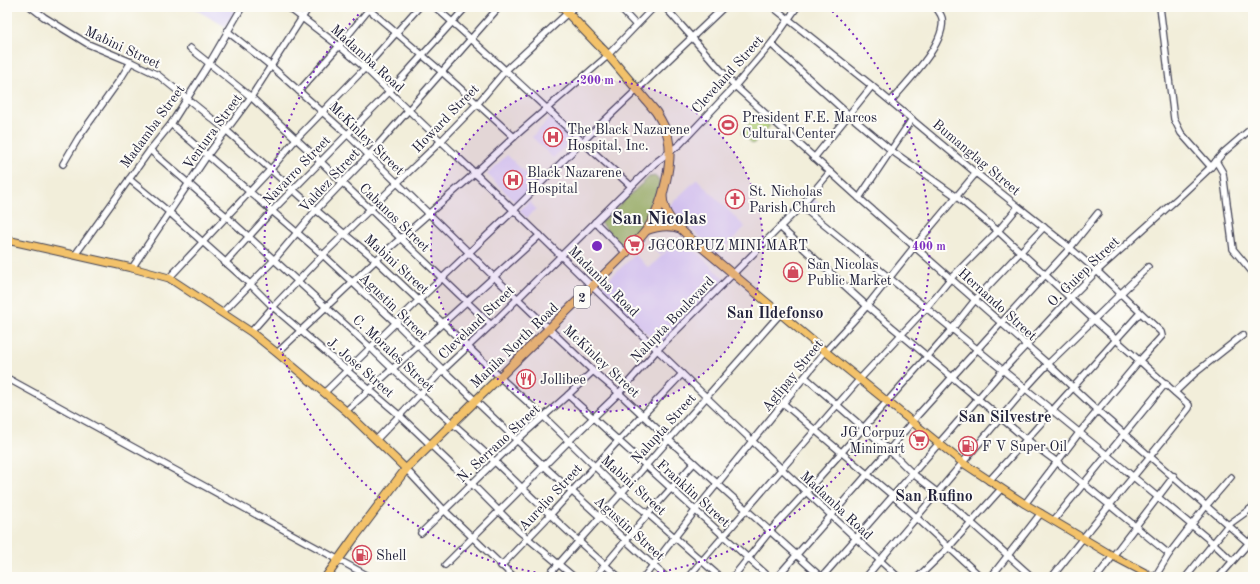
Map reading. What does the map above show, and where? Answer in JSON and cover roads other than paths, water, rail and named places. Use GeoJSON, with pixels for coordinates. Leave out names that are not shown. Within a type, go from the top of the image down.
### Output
{"type":"FeatureCollection","features":[{"type":"Feature","properties":{"kind":"highway","name":"Manila North Road"},"geometry":{"type":"LineString","coordinates":[[326,577],[406,469],[592,288],[646,231],[653,219],[663,193],[669,167],[669,138],[656,112],[568,9]]}},
{"type":"Feature","properties":{"kind":"main road"},"geometry":{"type":"LineString","coordinates":[[663,193],[665,210],[673,222],[826,352],[963,463],[1025,504],[1113,556],[1154,577]]}},
{"type":"Feature","properties":{"kind":"main road"},"geometry":{"type":"LineString","coordinates":[[646,231],[654,228],[667,227],[682,230]]}},
{"type":"Feature","properties":{"kind":"main road"},"geometry":{"type":"LineString","coordinates":[[7,240],[132,268],[169,278],[251,332],[346,411],[406,469]]}},
{"type":"Feature","properties":{"kind":"street","name":"Mabini Street"},"geometry":{"type":"LineString","coordinates":[[31,7],[82,41],[158,75],[226,130],[316,210],[376,260],[543,416],[622,493],[720,577]]}},
{"type":"Feature","properties":{"kind":"street","name":"Madamba Street"},"geometry":{"type":"LineString","coordinates":[[75,255],[150,150],[171,124],[209,64],[242,7]]}},
{"type":"Feature","properties":{"kind":"street","name":"Madamba Road"},"geometry":{"type":"LineString","coordinates":[[288,7],[365,68],[561,255],[592,288],[682,374],[830,515],[898,577]]}},
{"type":"Feature","properties":{"kind":"street","name":"Ventura Street"},"geometry":{"type":"LineString","coordinates":[[132,268],[207,156],[251,97],[309,7]]}},
{"type":"Feature","properties":{"kind":"street"},"geometry":{"type":"LineString","coordinates":[[169,278],[271,169],[296,139],[365,68],[419,7]]}},
{"type":"Feature","properties":{"kind":"street"},"geometry":{"type":"LineString","coordinates":[[435,7],[472,39],[631,186]]}},
{"type":"Feature","properties":{"kind":"street","name":"Navarro Street"},"geometry":{"type":"LineString","coordinates":[[225,263],[272,211],[389,92],[466,7]]}},
{"type":"Feature","properties":{"kind":"street","name":"Valdez Street"},"geometry":{"type":"LineString","coordinates":[[222,313],[274,260],[316,210],[369,155],[499,7]]}},
{"type":"Feature","properties":{"kind":"street"},"geometry":{"type":"LineString","coordinates":[[620,7],[636,25]]}},
{"type":"Feature","properties":{"kind":"street"},"geometry":{"type":"LineString","coordinates":[[277,353],[376,260],[608,55],[654,7]]}},
{"type":"Feature","properties":{"kind":"street","name":"Hernando Street"},"geometry":{"type":"LineString","coordinates":[[665,7],[735,86],[914,247],[1074,387],[1098,411],[1125,433],[1251,545]]}},
{"type":"Feature","properties":{"kind":"street"},"geometry":{"type":"LineString","coordinates":[[324,393],[468,252],[514,210],[582,142],[724,7]]}},
{"type":"Feature","properties":{"kind":"street","name":"Bumanglag Street"},"geometry":{"type":"LineString","coordinates":[[772,7],[891,101],[976,173],[1070,248],[1122,294],[1161,332],[1162,336],[1140,360]]}},
{"type":"Feature","properties":{"kind":"street","name":"Cleveland Street"},"geometry":{"type":"LineString","coordinates":[[376,440],[443,370],[518,299],[631,186],[655,163],[680,144],[735,86],[771,44],[797,7]]}},
{"type":"Feature","properties":{"kind":"street"},"geometry":{"type":"LineString","coordinates":[[891,101],[936,45],[942,22],[941,15],[936,7]]}},
{"type":"Feature","properties":{"kind":"street"},"geometry":{"type":"LineString","coordinates":[[1160,7],[1174,119],[1181,133],[1211,167]]}},
{"type":"Feature","properties":{"kind":"street"},"geometry":{"type":"LineString","coordinates":[[299,91],[339,46],[369,8],[478,103],[514,137]]}},
{"type":"Feature","properties":{"kind":"street","name":"Howard Street"},"geometry":{"type":"LineString","coordinates":[[251,332],[272,307],[441,141],[478,103],[505,71],[568,9]]}},
{"type":"Feature","properties":{"kind":"street","name":"McKinley Street"},"geometry":{"type":"LineString","coordinates":[[227,31],[271,66],[347,134],[593,371],[821,577]]}},
{"type":"Feature","properties":{"kind":"street"},"geometry":{"type":"LineString","coordinates":[[771,44],[849,115],[892,151],[957,197],[998,231],[1094,320],[1189,404],[1189,408],[1151,456],[1083,537],[1052,577]]}},
{"type":"Feature","properties":{"kind":"street","name":"Cabanos Street"},"geometry":{"type":"LineString","coordinates":[[190,48],[251,97],[491,325]]}},
{"type":"Feature","properties":{"kind":"street"},"geometry":{"type":"LineString","coordinates":[[63,164],[79,137],[131,62]]}},
{"type":"Feature","properties":{"kind":"street"},"geometry":{"type":"LineString","coordinates":[[814,158],[872,86]]}},
{"type":"Feature","properties":{"kind":"street"},"geometry":{"type":"LineString","coordinates":[[859,198],[892,151],[912,119]]}},
{"type":"Feature","properties":{"kind":"street","name":"Agustin Street"},"geometry":{"type":"LineString","coordinates":[[171,124],[298,233],[352,282],[571,492],[666,577]]}},
{"type":"Feature","properties":{"kind":"street","name":"O. Guiep Street"},"geometry":{"type":"LineString","coordinates":[[821,577],[912,473],[940,444],[1003,370],[1070,298],[1097,271],[1211,167],[1223,153],[1253,127]]}},
{"type":"Feature","properties":{"kind":"street","name":"C. Morales Street"},"geometry":{"type":"LineString","coordinates":[[150,150],[226,216],[371,348],[604,565],[619,577]]}},
{"type":"Feature","properties":{"kind":"street"},"geometry":{"type":"LineString","coordinates":[[1216,161],[1223,173],[1233,250],[1253,274]]}},
{"type":"Feature","properties":{"kind":"street","name":"Nalupta Boulevard"},"geometry":{"type":"LineString","coordinates":[[445,565],[619,393],[657,350],[801,206],[830,172]]}},
{"type":"Feature","properties":{"kind":"street","name":"Aglipay Street"},"geometry":{"type":"LineString","coordinates":[[644,577],[674,537],[805,377],[867,306],[976,173]]}},
{"type":"Feature","properties":{"kind":"street","name":"J. Jose Street"},"geometry":{"type":"LineString","coordinates":[[129,179],[169,212],[251,285],[272,307],[301,330],[399,415],[528,538],[574,577]]}},
{"type":"Feature","properties":{"kind":"street"},"geometry":{"type":"LineString","coordinates":[[801,206],[1133,476],[1157,498],[1213,543],[1232,561]]}},
{"type":"Feature","properties":{"kind":"street"},"geometry":{"type":"LineString","coordinates":[[688,577],[745,509],[860,379],[927,307],[951,278],[998,231],[1018,207]]}},
{"type":"Feature","properties":{"kind":"street"},"geometry":{"type":"LineString","coordinates":[[777,577],[1000,322],[1070,248],[1098,213]]}},
{"type":"Feature","properties":{"kind":"street"},"geometry":{"type":"LineString","coordinates":[[595,222],[626,253]]}},
{"type":"Feature","properties":{"kind":"street"},"geometry":{"type":"LineString","coordinates":[[780,226],[867,306],[901,335],[1026,440],[1057,462],[1169,554]]}},
{"type":"Feature","properties":{"kind":"street"},"geometry":{"type":"LineString","coordinates":[[732,577],[770,531],[952,329],[975,300],[1044,227]]}},
{"type":"Feature","properties":{"kind":"street"},"geometry":{"type":"LineString","coordinates":[[346,411],[540,236]]}},
{"type":"Feature","properties":{"kind":"street"},"geometry":{"type":"LineString","coordinates":[[866,577],[917,519],[1025,389],[1048,364],[1148,268]]}},
{"type":"Feature","properties":{"kind":"street","name":"Nalupta Street"},"geometry":{"type":"LineString","coordinates":[[547,577],[781,313]]}},
{"type":"Feature","properties":{"kind":"street"},"geometry":{"type":"LineString","coordinates":[[989,481],[1140,313]]}},
{"type":"Feature","properties":{"kind":"street"},"geometry":{"type":"LineString","coordinates":[[1175,392],[1195,373],[1243,335]]}},
{"type":"Feature","properties":{"kind":"street"},"geometry":{"type":"LineString","coordinates":[[1025,504],[1079,433],[1140,360]]}},
{"type":"Feature","properties":{"kind":"street","name":"N. Serrano Street"},"geometry":{"type":"LineString","coordinates":[[421,533],[517,440],[593,371]]}},
{"type":"Feature","properties":{"kind":"street","name":"Aurelio Street"},"geometry":{"type":"LineString","coordinates":[[500,566],[550,515],[594,466],[682,374]]}},
{"type":"Feature","properties":{"kind":"street"},"geometry":{"type":"LineString","coordinates":[[805,377],[889,450],[912,473],[938,493],[970,524],[1009,555],[1032,577]]}},
{"type":"Feature","properties":{"kind":"street"},"geometry":{"type":"LineString","coordinates":[[7,378],[370,577]]}},
{"type":"Feature","properties":{"kind":"street"},"geometry":{"type":"LineString","coordinates":[[1054,520],[1166,384]]}},
{"type":"Feature","properties":{"kind":"street","name":"Franklin Street"},"geometry":{"type":"LineString","coordinates":[[568,395],[769,577]]}},
{"type":"Feature","properties":{"kind":"street"},"geometry":{"type":"LineString","coordinates":[[784,404],[893,496],[981,577]]}},
{"type":"Feature","properties":{"kind":"street"},"geometry":{"type":"LineString","coordinates":[[595,577],[670,488],[694,463]]}},
{"type":"Feature","properties":{"kind":"street"},"geometry":{"type":"LineString","coordinates":[[406,469],[444,510],[500,566],[514,577]]}},
{"type":"Feature","properties":{"kind":"street"},"geometry":{"type":"LineString","coordinates":[[1097,577],[1174,476]]}},
{"type":"Feature","properties":{"kind":"street"},"geometry":{"type":"LineString","coordinates":[[1154,577],[1169,554],[1206,506],[1231,477]]}},
{"type":"Feature","properties":{"kind":"street"},"geometry":{"type":"LineString","coordinates":[[918,577],[948,548],[1001,489]]}},
{"type":"Feature","properties":{"kind":"street"},"geometry":{"type":"LineString","coordinates":[[1186,577],[1228,525],[1253,507]]}},
{"type":"Feature","properties":{"kind":"street"},"geometry":{"type":"LineString","coordinates":[[991,577],[1041,513]]}},
{"type":"Feature","properties":{"kind":"street"},"geometry":{"type":"LineString","coordinates":[[1219,577],[1232,561],[1251,545],[1253,538]]}},
{"type":"Feature","properties":{"kind":"place","name":"President F.E. Marcos Cultural Center"},"geometry":{"type":"Point","coordinates":[728,125]}},
{"type":"Feature","properties":{"kind":"place","name":"The Black Nazarene Hospital, Inc."},"geometry":{"type":"Point","coordinates":[553,137]}},
{"type":"Feature","properties":{"kind":"place","name":"Black Nazarene Hospital"},"geometry":{"type":"Point","coordinates":[513,180]}},
{"type":"Feature","properties":{"kind":"place","name":"St. Nicholas Parish Church"},"geometry":{"type":"Point","coordinates":[735,199]}},
{"type":"Feature","properties":{"kind":"place","name":"JGCORPUZ MINI MART"},"geometry":{"type":"Point","coordinates":[634,245]}},
{"type":"Feature","properties":{"kind":"place","name":"San Nicolas Public Market"},"geometry":{"type":"Point","coordinates":[793,272]}},
{"type":"Feature","properties":{"kind":"place","name":"Jollibee"},"geometry":{"type":"Point","coordinates":[526,379]}},
{"type":"Feature","properties":{"kind":"place","name":"JG Corpuz Minimart"},"geometry":{"type":"Point","coordinates":[919,440]}},
{"type":"Feature","properties":{"kind":"place","name":"F V Super Oil"},"geometry":{"type":"Point","coordinates":[968,446]}},
{"type":"Feature","properties":{"kind":"place","name":"Shell"},"geometry":{"type":"Point","coordinates":[362,555]}},
{"type":"Feature","properties":{"kind":"district","name":"San Nicolas"},"geometry":{"type":"Point","coordinates":[659,218]}},
{"type":"Feature","properties":{"kind":"district","name":"San Ildefonso"},"geometry":{"type":"Point","coordinates":[775,312]}},
{"type":"Feature","properties":{"kind":"district","name":"San Silvestre"},"geometry":{"type":"Point","coordinates":[1005,416]}},
{"type":"Feature","properties":{"kind":"district","name":"San Rufino"},"geometry":{"type":"Point","coordinates":[934,495]}}]}
